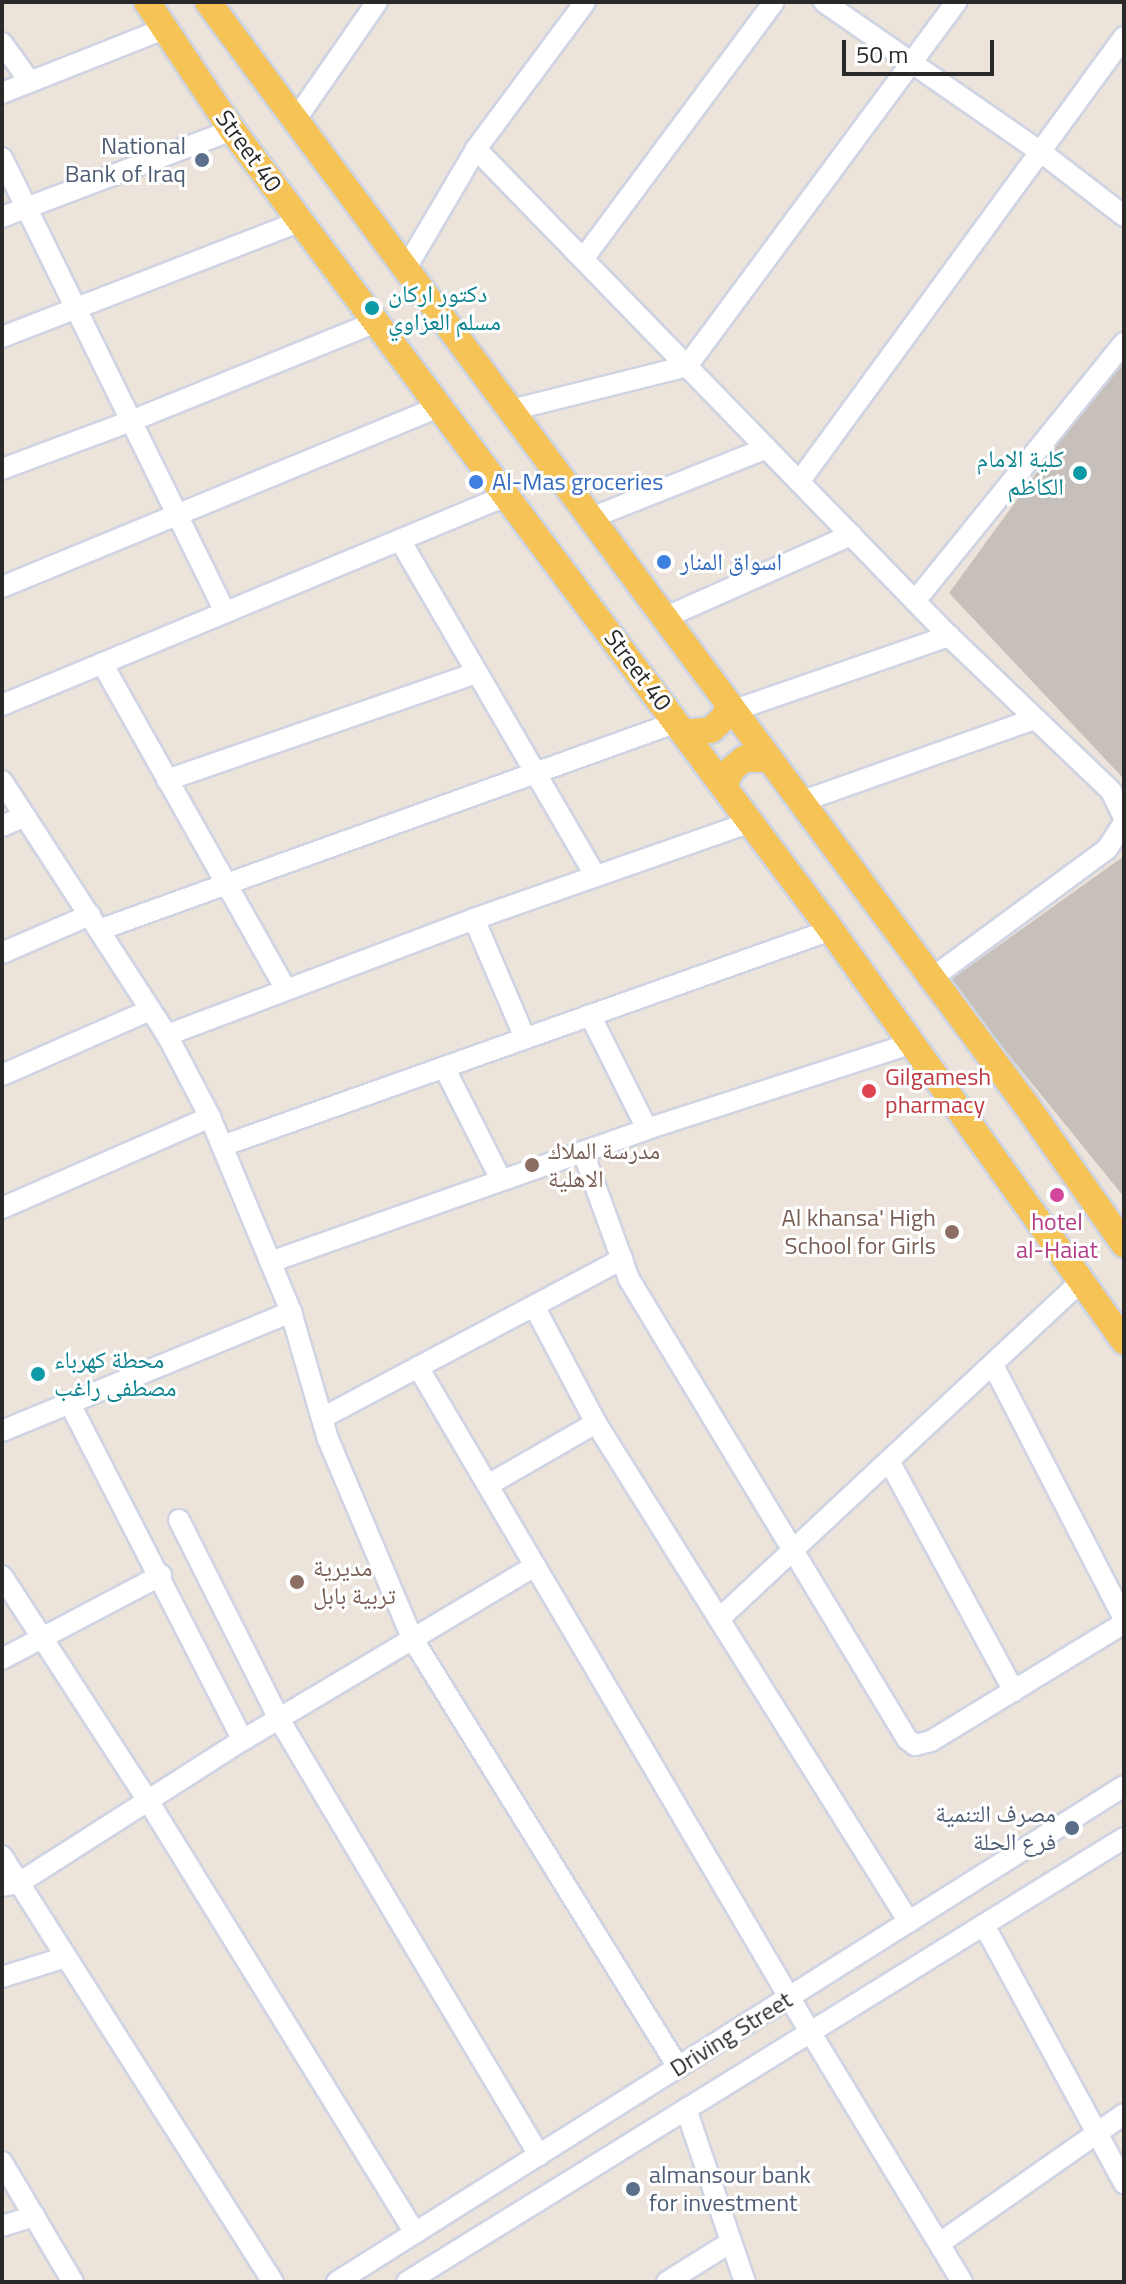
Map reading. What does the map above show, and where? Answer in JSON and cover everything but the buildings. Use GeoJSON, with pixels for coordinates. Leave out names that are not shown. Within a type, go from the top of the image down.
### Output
{"type":"FeatureCollection","features":[{"type":"Feature","properties":{"kind":"main road","name":"Street 40"},"geometry":{"type":"LineString","coordinates":[[147,2],[232,130],[831,930],[1124,1341]]}},
{"type":"Feature","properties":{"kind":"main road"},"geometry":{"type":"LineString","coordinates":[[208,2],[932,978],[1124,1244]]}},
{"type":"Feature","properties":{"kind":"main road"},"geometry":{"type":"LineString","coordinates":[[681,728],[711,730],[731,708]]}},
{"type":"Feature","properties":{"kind":"main road"},"geometry":{"type":"LineString","coordinates":[[724,785],[732,769],[744,759],[768,759]]}},
{"type":"Feature","properties":{"kind":"street"},"geometry":{"type":"LineString","coordinates":[[296,119],[377,2]]}},
{"type":"Feature","properties":{"kind":"street"},"geometry":{"type":"LineString","coordinates":[[406,268],[476,149],[585,2]]}},
{"type":"Feature","properties":{"kind":"street"},"geometry":{"type":"LineString","coordinates":[[583,259],[774,2]]}},
{"type":"Feature","properties":{"kind":"street"},"geometry":{"type":"LineString","coordinates":[[824,2],[1041,152],[1124,216]]}},
{"type":"Feature","properties":{"kind":"street"},"geometry":{"type":"LineString","coordinates":[[511,410],[687,366],[956,2]]}},
{"type":"Feature","properties":{"kind":"street"},"geometry":{"type":"LineString","coordinates":[[2,93],[28,79],[166,28]]}},
{"type":"Feature","properties":{"kind":"street"},"geometry":{"type":"LineString","coordinates":[[799,482],[1124,37]]}},
{"type":"Feature","properties":{"kind":"street"},"geometry":{"type":"LineString","coordinates":[[2,43],[28,79]]}},
{"type":"Feature","properties":{"kind":"street"},"geometry":{"type":"LineString","coordinates":[[2,217],[232,130]]}},
{"type":"Feature","properties":{"kind":"street"},"geometry":{"type":"LineString","coordinates":[[476,149],[949,636],[1111,791],[1124,820],[1107,849],[932,978]]}},
{"type":"Feature","properties":{"kind":"street"},"geometry":{"type":"LineString","coordinates":[[2,158],[225,612]]}},
{"type":"Feature","properties":{"kind":"street"},"geometry":{"type":"LineString","coordinates":[[2,337],[301,221]]}},
{"type":"Feature","properties":{"kind":"street"},"geometry":{"type":"LineString","coordinates":[[2,469],[131,421],[376,322]]}},
{"type":"Feature","properties":{"kind":"street"},"geometry":{"type":"LineString","coordinates":[[915,601],[1124,343]]}},
{"type":"Feature","properties":{"kind":"street"},"geometry":{"type":"LineString","coordinates":[[2,587],[438,407]]}},
{"type":"Feature","properties":{"kind":"street"},"geometry":{"type":"LineString","coordinates":[[591,518],[767,448]]}},
{"type":"Feature","properties":{"kind":"street"},"geometry":{"type":"LineString","coordinates":[[2,705],[508,495]]}},
{"type":"Feature","properties":{"kind":"street"},"geometry":{"type":"LineString","coordinates":[[664,618],[851,535]]}},
{"type":"Feature","properties":{"kind":"street"},"geometry":{"type":"LineString","coordinates":[[400,540],[595,875]]}},
{"type":"Feature","properties":{"kind":"street"},"geometry":{"type":"LineString","coordinates":[[731,708],[949,636]]}},
{"type":"Feature","properties":{"kind":"street"},"geometry":{"type":"LineString","coordinates":[[102,663],[286,989]]}},
{"type":"Feature","properties":{"kind":"street"},"geometry":{"type":"LineString","coordinates":[[167,780],[476,673]]}},
{"type":"Feature","properties":{"kind":"street"},"geometry":{"type":"LineString","coordinates":[[800,802],[1034,719]]}},
{"type":"Feature","properties":{"kind":"street"},"geometry":{"type":"LineString","coordinates":[[2,953],[227,885],[536,775],[681,728]]}},
{"type":"Feature","properties":{"kind":"street"},"geometry":{"type":"LineString","coordinates":[[2,781],[167,1035],[210,1117],[291,1312],[322,1418],[412,1638],[678,2067]]}},
{"type":"Feature","properties":{"kind":"street"},"geometry":{"type":"LineString","coordinates":[[2,826],[25,816]]}},
{"type":"Feature","properties":{"kind":"street"},"geometry":{"type":"LineString","coordinates":[[167,1035],[474,919],[751,822]]}},
{"type":"Feature","properties":{"kind":"street"},"geometry":{"type":"LineString","coordinates":[[474,919],[525,1038]]}},
{"type":"Feature","properties":{"kind":"street"},"geometry":{"type":"LineString","coordinates":[[222,1146],[831,930]]}},
{"type":"Feature","properties":{"kind":"street"},"geometry":{"type":"LineString","coordinates":[[2,1075],[150,1010]]}},
{"type":"Feature","properties":{"kind":"street"},"geometry":{"type":"LineString","coordinates":[[590,1015],[647,1129]]}},
{"type":"Feature","properties":{"kind":"street"},"geometry":{"type":"LineString","coordinates":[[270,1262],[647,1129],[910,1044]]}},
{"type":"Feature","properties":{"kind":"street"},"geometry":{"type":"LineString","coordinates":[[444,1067],[501,1180]]}},
{"type":"Feature","properties":{"kind":"street"},"geometry":{"type":"LineString","coordinates":[[2,1208],[210,1117]]}},
{"type":"Feature","properties":{"kind":"street"},"geometry":{"type":"LineString","coordinates":[[583,1152],[629,1279],[901,1733],[915,1745],[931,1741],[1124,1621],[993,1365]]}},
{"type":"Feature","properties":{"kind":"street"},"geometry":{"type":"LineString","coordinates":[[322,1418],[622,1259]]}},
{"type":"Feature","properties":{"kind":"street"},"geometry":{"type":"LineString","coordinates":[[719,1619],[1083,1280]]}},
{"type":"Feature","properties":{"kind":"street"},"geometry":{"type":"LineString","coordinates":[[534,1306],[596,1423],[909,1922]]}},
{"type":"Feature","properties":{"kind":"street"},"geometry":{"type":"LineString","coordinates":[[2,1431],[291,1312]]}},
{"type":"Feature","properties":{"kind":"street"},"geometry":{"type":"LineString","coordinates":[[418,1367],[789,1997],[940,2243],[952,2279]]}},
{"type":"Feature","properties":{"kind":"street"},"geometry":{"type":"LineString","coordinates":[[69,1402],[161,1575],[243,1740]]}},
{"type":"Feature","properties":{"kind":"street"},"geometry":{"type":"LineString","coordinates":[[488,1485],[596,1423]]}},
{"type":"Feature","properties":{"kind":"street"},"geometry":{"type":"LineString","coordinates":[[889,1461],[1014,1691]]}},
{"type":"Feature","properties":{"kind":"street"},"geometry":{"type":"LineString","coordinates":[[179,1520],[279,1719],[539,2155]]}},
{"type":"Feature","properties":{"kind":"street"},"geometry":{"type":"LineString","coordinates":[[10,1884],[243,1740],[535,1566]]}},
{"type":"Feature","properties":{"kind":"street"},"geometry":{"type":"LineString","coordinates":[[2,1659],[161,1575]]}},
{"type":"Feature","properties":{"kind":"street"},"geometry":{"type":"LineString","coordinates":[[2,1576],[147,1799],[415,2233]]}},
{"type":"Feature","properties":{"kind":"street","name":"Driving Street"},"geometry":{"type":"LineString","coordinates":[[337,2282],[1124,1786]]}},
{"type":"Feature","properties":{"kind":"street","name":"Driving Street"},"geometry":{"type":"LineString","coordinates":[[407,2282],[1124,1838]]}},
{"type":"Feature","properties":{"kind":"street"},"geometry":{"type":"LineString","coordinates":[[2,1856],[10,1884],[66,1957],[273,2282]]}},
{"type":"Feature","properties":{"kind":"street"},"geometry":{"type":"LineString","coordinates":[[984,1925],[1124,2183]]}},
{"type":"Feature","properties":{"kind":"street"},"geometry":{"type":"LineString","coordinates":[[2,1977],[66,1957]]}},
{"type":"Feature","properties":{"kind":"street"},"geometry":{"type":"LineString","coordinates":[[686,2109],[745,2282]]}},
{"type":"Feature","properties":{"kind":"street"},"geometry":{"type":"LineString","coordinates":[[940,2243],[1124,2114]]}},
{"type":"Feature","properties":{"kind":"street"},"geometry":{"type":"LineString","coordinates":[[2,2162],[73,2282]]}},
{"type":"Feature","properties":{"kind":"street"},"geometry":{"type":"LineString","coordinates":[[2,2226],[34,2216]]}},
{"type":"Feature","properties":{"kind":"street"},"geometry":{"type":"LineString","coordinates":[[667,2282],[731,2242]]}},
{"type":"Feature","properties":{"kind":"place","name":"National Bank of Iraq"},"geometry":{"type":"Point","coordinates":[202,160]}},
{"type":"Feature","properties":{"kind":"place","name":"دكتور اركان مسلم العزاوي"},"geometry":{"type":"Point","coordinates":[372,308]}},
{"type":"Feature","properties":{"kind":"place","name":"كلية الامام الكاظم"},"geometry":{"type":"Point","coordinates":[1080,473]}},
{"type":"Feature","properties":{"kind":"place","name":"Al-Mas groceries"},"geometry":{"type":"Point","coordinates":[476,482]}},
{"type":"Feature","properties":{"kind":"place","name":"اسواق المنار"},"geometry":{"type":"Point","coordinates":[664,562]}},
{"type":"Feature","properties":{"kind":"place","name":"Gilgamesh pharmacy"},"geometry":{"type":"Point","coordinates":[869,1091]}},
{"type":"Feature","properties":{"kind":"place","name":"مدرسة الملاك الاهلية"},"geometry":{"type":"Point","coordinates":[532,1165]}},
{"type":"Feature","properties":{"kind":"place","name":"hotel al-Haiat"},"geometry":{"type":"Point","coordinates":[1057,1195]}},
{"type":"Feature","properties":{"kind":"place","name":"Al khansa' High School for Girls"},"geometry":{"type":"Point","coordinates":[952,1232]}},
{"type":"Feature","properties":{"kind":"place","name":"محطة كهرباء مصطفى راغب"},"geometry":{"type":"Point","coordinates":[38,1374]}},
{"type":"Feature","properties":{"kind":"place","name":"مديرية تربية بابل"},"geometry":{"type":"Point","coordinates":[297,1582]}},
{"type":"Feature","properties":{"kind":"place","name":"مصرف التنمية فرع الحلة"},"geometry":{"type":"Point","coordinates":[1072,1828]}},
{"type":"Feature","properties":{"kind":"place","name":"almansour bank for investment"},"geometry":{"type":"Point","coordinates":[633,2189]}}]}
